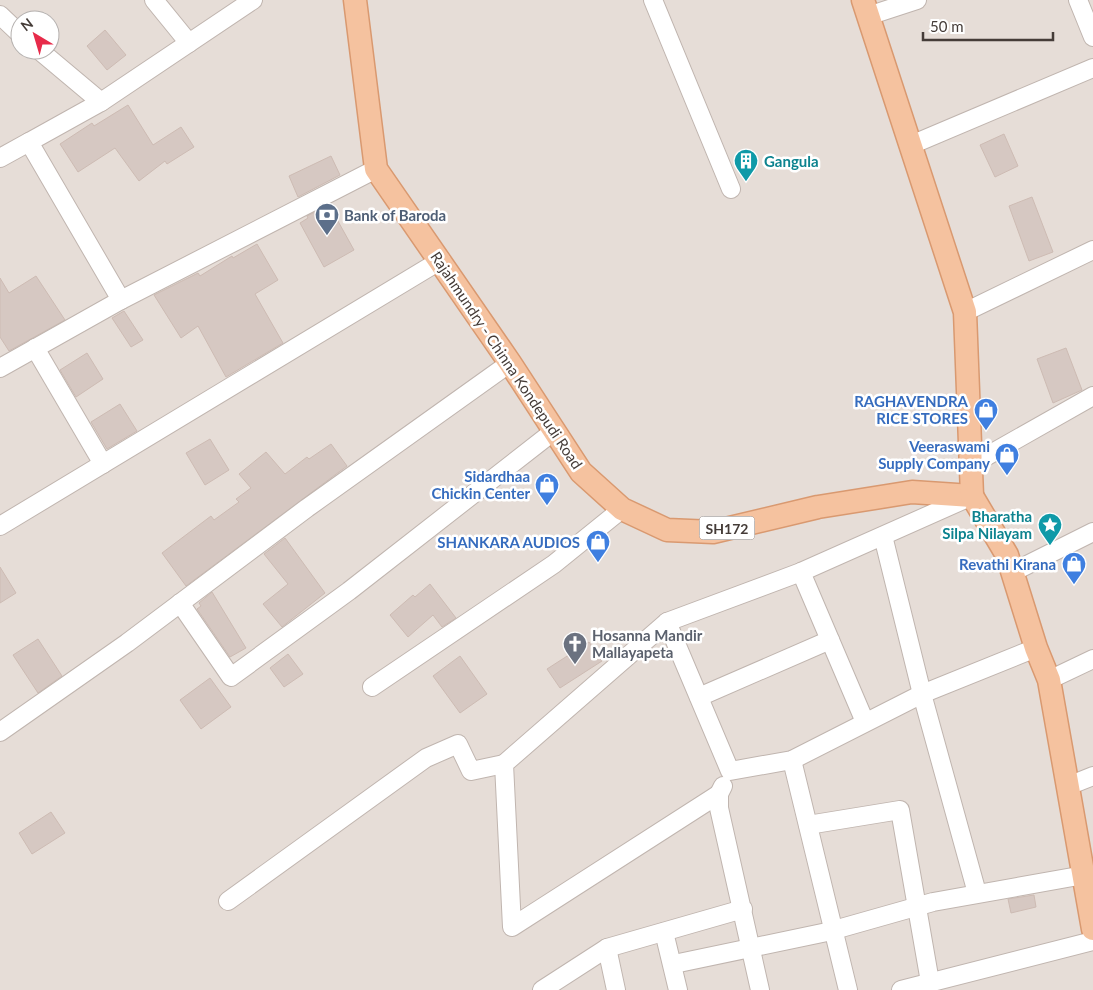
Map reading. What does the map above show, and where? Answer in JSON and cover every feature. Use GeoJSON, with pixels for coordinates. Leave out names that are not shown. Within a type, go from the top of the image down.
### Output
{"type":"FeatureCollection","features":[{"type":"Feature","properties":{"kind":"main road","name":"Rajahmundry - Chinna Kondepudi Road"},"geometry":{"type":"LineString","coordinates":[[355,0],[376,170],[441,260],[581,472],[622,510],[667,530],[713,532],[818,507],[912,492],[972,496]]}},
{"type":"Feature","properties":{"kind":"main road"},"geometry":{"type":"LineString","coordinates":[[865,8],[965,312],[972,496],[1007,555],[1036,648],[1049,680],[1092,916]]}},
{"type":"Feature","properties":{"kind":"street"},"geometry":{"type":"LineString","coordinates":[[154,0],[189,44]]}},
{"type":"Feature","properties":{"kind":"street"},"geometry":{"type":"LineString","coordinates":[[0,158],[101,102],[253,0]]}},
{"type":"Feature","properties":{"kind":"street"},"geometry":{"type":"LineString","coordinates":[[653,0],[731,188]]}},
{"type":"Feature","properties":{"kind":"street"},"geometry":{"type":"LineString","coordinates":[[865,8],[918,0]]}},
{"type":"Feature","properties":{"kind":"street"},"geometry":{"type":"LineString","coordinates":[[1078,0],[1093,37]]}},
{"type":"Feature","properties":{"kind":"street"},"geometry":{"type":"LineString","coordinates":[[0,15],[10,24]]}},
{"type":"Feature","properties":{"kind":"street"},"geometry":{"type":"LineString","coordinates":[[51,60],[101,102]]}},
{"type":"Feature","properties":{"kind":"street"},"geometry":{"type":"LineString","coordinates":[[911,145],[1093,68]]}},
{"type":"Feature","properties":{"kind":"street"},"geometry":{"type":"LineString","coordinates":[[28,142],[121,300]]}},
{"type":"Feature","properties":{"kind":"street"},"geometry":{"type":"LineString","coordinates":[[0,368],[121,300],[376,170]]}},
{"type":"Feature","properties":{"kind":"street"},"geometry":{"type":"LineString","coordinates":[[965,312],[1093,250]]}},
{"type":"Feature","properties":{"kind":"street"},"geometry":{"type":"LineString","coordinates":[[0,526],[441,260]]}},
{"type":"Feature","properties":{"kind":"street"},"geometry":{"type":"LineString","coordinates":[[35,348],[103,464]]}},
{"type":"Feature","properties":{"kind":"street"},"geometry":{"type":"LineString","coordinates":[[0,732],[510,363]]}},
{"type":"Feature","properties":{"kind":"street"},"geometry":{"type":"LineString","coordinates":[[971,465],[1093,396]]}},
{"type":"Feature","properties":{"kind":"street"},"geometry":{"type":"LineString","coordinates":[[180,603],[231,677],[349,591],[554,431]]}},
{"type":"Feature","properties":{"kind":"street"},"geometry":{"type":"LineString","coordinates":[[228,902],[426,758],[458,744],[471,771],[504,764],[668,622],[801,572],[972,496]]}},
{"type":"Feature","properties":{"kind":"street"},"geometry":{"type":"LineString","coordinates":[[372,687],[554,564],[622,510]]}},
{"type":"Feature","properties":{"kind":"street"},"geometry":{"type":"LineString","coordinates":[[1012,572],[1093,532]]}},
{"type":"Feature","properties":{"kind":"street"},"geometry":{"type":"LineString","coordinates":[[883,536],[922,694],[977,893]]}},
{"type":"Feature","properties":{"kind":"street"},"geometry":{"type":"LineString","coordinates":[[801,572],[865,722]]}},
{"type":"Feature","properties":{"kind":"street"},"geometry":{"type":"LineString","coordinates":[[668,622],[730,771],[719,794],[719,808],[760,990]]}},
{"type":"Feature","properties":{"kind":"street"},"geometry":{"type":"LineString","coordinates":[[699,697],[830,640]]}},
{"type":"Feature","properties":{"kind":"street"},"geometry":{"type":"LineString","coordinates":[[730,771],[792,760],[922,694],[1036,648]]}},
{"type":"Feature","properties":{"kind":"street"},"geometry":{"type":"LineString","coordinates":[[1049,680],[1093,659]]}},
{"type":"Feature","properties":{"kind":"street"},"geometry":{"type":"LineString","coordinates":[[792,760],[835,930],[848,990]]}},
{"type":"Feature","properties":{"kind":"street"},"geometry":{"type":"LineString","coordinates":[[504,764],[512,927],[719,794]]}},
{"type":"Feature","properties":{"kind":"street"},"geometry":{"type":"LineString","coordinates":[[1068,786],[1093,776]]}},
{"type":"Feature","properties":{"kind":"street"},"geometry":{"type":"LineString","coordinates":[[808,825],[900,810],[930,982]]}},
{"type":"Feature","properties":{"kind":"street"},"geometry":{"type":"LineString","coordinates":[[674,964],[835,930],[918,906],[977,893],[1084,875]]}},
{"type":"Feature","properties":{"kind":"street"},"geometry":{"type":"LineString","coordinates":[[542,990],[607,948],[743,909]]}},
{"type":"Feature","properties":{"kind":"street"},"geometry":{"type":"LineString","coordinates":[[664,932],[674,964],[678,990]]}},
{"type":"Feature","properties":{"kind":"street"},"geometry":{"type":"LineString","coordinates":[[901,990],[1093,941]]}},
{"type":"Feature","properties":{"kind":"street"},"geometry":{"type":"LineString","coordinates":[[607,948],[616,990]]}},
{"type":"Feature","properties":{"kind":"shaded area"},"geometry":{"type":"Polygon","coordinates":[[[0,0],[1093,0],[1093,990],[0,990],[0,0]]]}},
{"type":"Feature","properties":{"kind":"building"},"geometry":{"type":"Polygon","coordinates":[[[105,30],[126,55],[107,70],[87,46],[105,30]]]}},
{"type":"Feature","properties":{"kind":"building"},"geometry":{"type":"Polygon","coordinates":[[[128,105],[153,145],[181,127],[194,147],[167,164],[165,161],[139,181],[115,148],[78,172],[60,144],[92,123],[94,126],[128,105]]]}},
{"type":"Feature","properties":{"kind":"building"},"geometry":{"type":"Polygon","coordinates":[[[1004,134],[1018,166],[995,177],[980,145],[1004,134]]]}},
{"type":"Feature","properties":{"kind":"building"},"geometry":{"type":"Polygon","coordinates":[[[331,156],[340,175],[298,197],[289,176],[331,156]]]}},
{"type":"Feature","properties":{"kind":"building"},"geometry":{"type":"Polygon","coordinates":[[[1032,197],[1053,252],[1029,261],[1009,206],[1032,197]]]}},
{"type":"Feature","properties":{"kind":"building","name":"Bank of Baroda"},"geometry":{"type":"Polygon","coordinates":[[[329,205],[354,250],[324,267],[300,223],[308,218],[307,216],[329,205]]]}},
{"type":"Feature","properties":{"kind":"building"},"geometry":{"type":"Polygon","coordinates":[[[257,244],[278,280],[255,294],[283,343],[226,377],[198,326],[181,338],[154,295],[198,273],[200,276],[232,256],[233,258],[257,244]]]}},
{"type":"Feature","properties":{"kind":"building"},"geometry":{"type":"Polygon","coordinates":[[[36,276],[65,320],[9,351],[0,337],[0,278],[9,293],[36,276]]]}},
{"type":"Feature","properties":{"kind":"building"},"geometry":{"type":"Polygon","coordinates":[[[124,311],[143,340],[131,347],[112,318],[124,311]]]}},
{"type":"Feature","properties":{"kind":"building"},"geometry":{"type":"Polygon","coordinates":[[[1066,348],[1082,390],[1053,403],[1037,359],[1066,348]]]}},
{"type":"Feature","properties":{"kind":"building"},"geometry":{"type":"Polygon","coordinates":[[[87,353],[103,379],[76,397],[60,370],[87,353]]]}},
{"type":"Feature","properties":{"kind":"building"},"geometry":{"type":"Polygon","coordinates":[[[120,404],[137,431],[107,449],[91,422],[120,404]]]}},
{"type":"Feature","properties":{"kind":"building"},"geometry":{"type":"Polygon","coordinates":[[[210,439],[229,470],[205,485],[186,453],[210,439]]]}},
{"type":"Feature","properties":{"kind":"building"},"geometry":{"type":"Polygon","coordinates":[[[331,444],[347,466],[186,586],[162,553],[211,516],[214,520],[239,502],[236,499],[251,488],[239,474],[266,452],[285,474],[307,457],[309,459],[331,444]]]}},
{"type":"Feature","properties":{"kind":"building"},"geometry":{"type":"Polygon","coordinates":[[[285,538],[325,593],[282,627],[263,604],[288,584],[264,554],[285,538]]]}},
{"type":"Feature","properties":{"kind":"building"},"geometry":{"type":"Polygon","coordinates":[[[0,567],[16,593],[0,603],[0,567]]]}},
{"type":"Feature","properties":{"kind":"building"},"geometry":{"type":"Polygon","coordinates":[[[430,584],[456,618],[442,627],[433,615],[408,637],[390,615],[413,595],[415,597],[430,584]]]}},
{"type":"Feature","properties":{"kind":"building"},"geometry":{"type":"Polygon","coordinates":[[[212,592],[246,648],[230,657],[197,609],[201,606],[199,603],[212,592]]]}},
{"type":"Feature","properties":{"kind":"building"},"geometry":{"type":"Polygon","coordinates":[[[38,639],[62,676],[38,693],[13,655],[38,639]]]}},
{"type":"Feature","properties":{"kind":"building","name":"Hosanna Mandir Mallayapeta"},"geometry":{"type":"Polygon","coordinates":[[[589,642],[602,661],[560,688],[547,669],[589,642]]]}},
{"type":"Feature","properties":{"kind":"building"},"geometry":{"type":"Polygon","coordinates":[[[288,654],[303,674],[284,687],[270,668],[288,654]]]}},
{"type":"Feature","properties":{"kind":"building"},"geometry":{"type":"Polygon","coordinates":[[[460,656],[487,694],[460,713],[433,676],[460,656]]]}},
{"type":"Feature","properties":{"kind":"building"},"geometry":{"type":"Polygon","coordinates":[[[210,678],[231,707],[201,729],[180,700],[210,678]]]}},
{"type":"Feature","properties":{"kind":"building"},"geometry":{"type":"Polygon","coordinates":[[[51,812],[65,833],[32,854],[19,833],[51,812]]]}},
{"type":"Feature","properties":{"kind":"building"},"geometry":{"type":"Polygon","coordinates":[[[1034,895],[1036,907],[1011,913],[1008,899],[1034,895]]]}},
{"type":"Feature","properties":{"kind":"place","name":"Gangula"},"geometry":{"type":"Point","coordinates":[746,182]}},
{"type":"Feature","properties":{"kind":"place","name":"Bank of Baroda"},"geometry":{"type":"Point","coordinates":[327,236]}},
{"type":"Feature","properties":{"kind":"place","name":"RAGHAVENDRA RICE STORES"},"geometry":{"type":"Point","coordinates":[986,431]}},
{"type":"Feature","properties":{"kind":"place","name":"Veeraswami Supply Company"},"geometry":{"type":"Point","coordinates":[1007,476]}},
{"type":"Feature","properties":{"kind":"place","name":"Sidardhaa Chickin Center"},"geometry":{"type":"Point","coordinates":[547,506]}},
{"type":"Feature","properties":{"kind":"place","name":"Bharatha Silpa Nilayam"},"geometry":{"type":"Point","coordinates":[1050,546]}},
{"type":"Feature","properties":{"kind":"place","name":"SHANKARA AUDIOS"},"geometry":{"type":"Point","coordinates":[598,563]}},
{"type":"Feature","properties":{"kind":"place","name":"Revathi Kirana"},"geometry":{"type":"Point","coordinates":[1074,585]}},
{"type":"Feature","properties":{"kind":"place","name":"Hosanna Mandir Mallayapeta"},"geometry":{"type":"Point","coordinates":[575,665]}}]}
